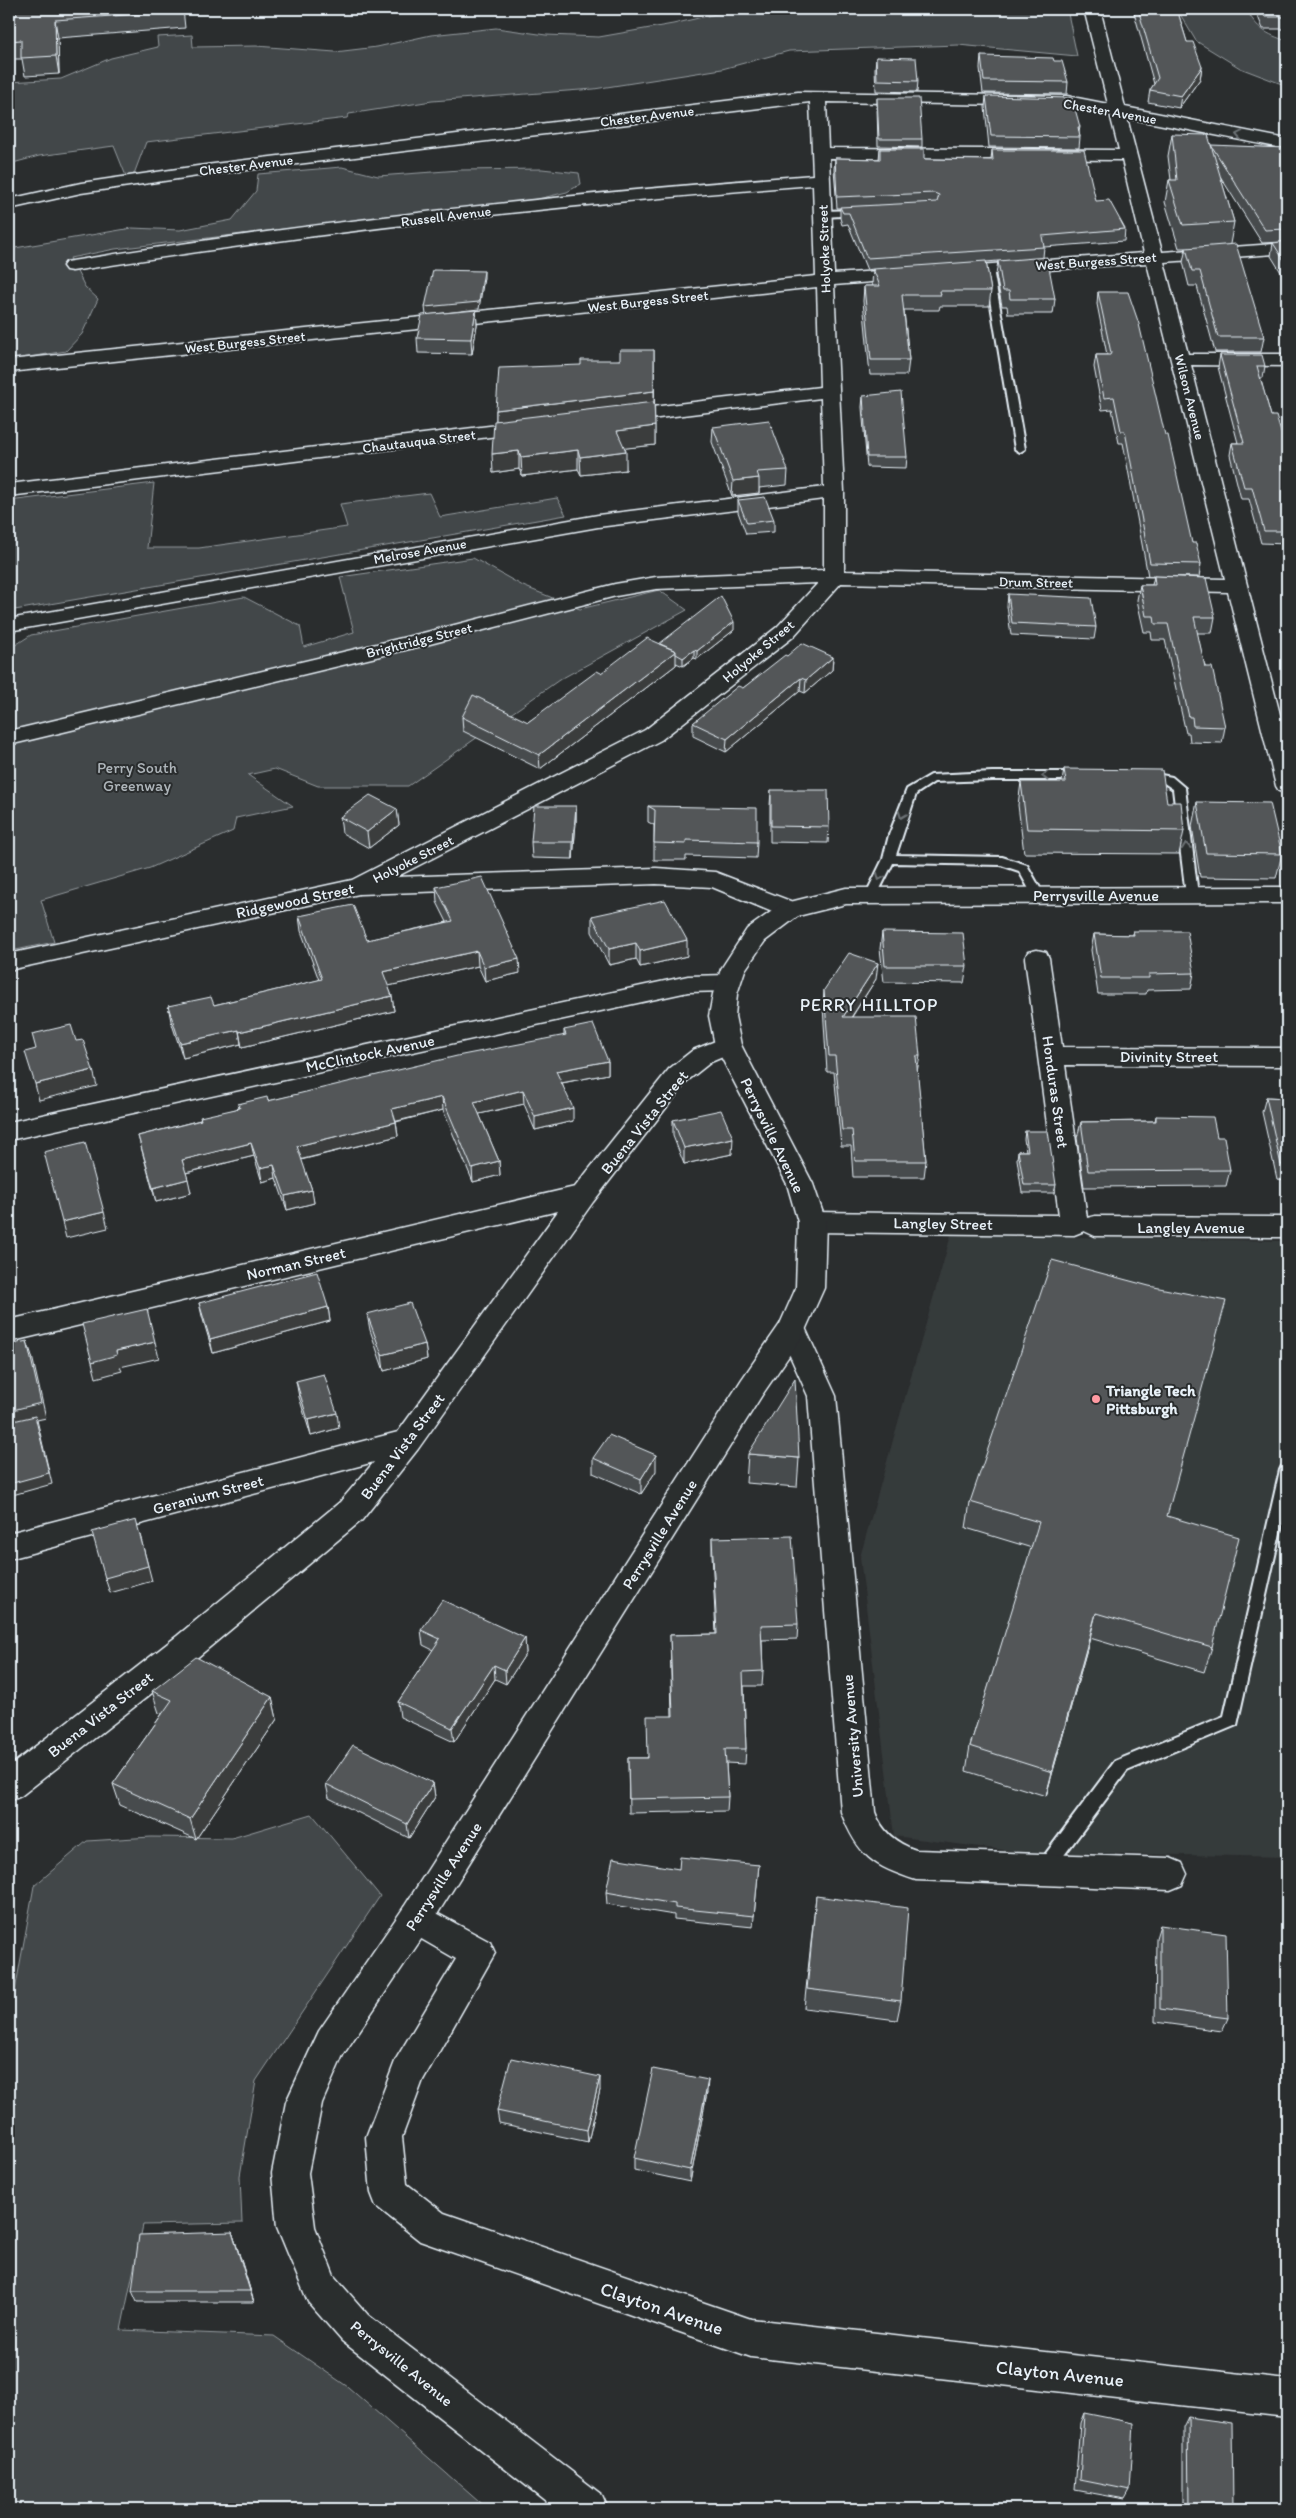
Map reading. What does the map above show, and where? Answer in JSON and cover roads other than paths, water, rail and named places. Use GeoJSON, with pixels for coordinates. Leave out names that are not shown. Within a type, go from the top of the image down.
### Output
{"type":"FeatureCollection","features":[{"type":"Feature","properties":{"kind":"street"},"geometry":{"type":"LineString","coordinates":[[9,33],[11,16],[116,9]]}},
{"type":"Feature","properties":{"kind":"street","name":"Wilson Avenue"},"geometry":{"type":"LineString","coordinates":[[1092,9],[1287,786]]}},
{"type":"Feature","properties":{"kind":"street","name":"Chester Avenue"},"geometry":{"type":"LineString","coordinates":[[9,204],[81,188],[198,171],[798,97],[1066,101],[1287,144]]}},
{"type":"Feature","properties":{"kind":"street","name":"Holyoke Street"},"geometry":{"type":"LineString","coordinates":[[358,886],[596,766],[652,735],[785,632],[834,578],[834,492],[818,98]]}},
{"type":"Feature","properties":{"kind":"street"},"geometry":{"type":"LineString","coordinates":[[820,153],[1129,155]]}},
{"type":"Feature","properties":{"kind":"street","name":"Russell Avenue"},"geometry":{"type":"LineString","coordinates":[[72,266],[215,242],[631,194],[821,179]]}},
{"type":"Feature","properties":{"kind":"street","name":"West Burgess Street"},"geometry":{"type":"LineString","coordinates":[[9,366],[530,314],[792,286],[825,280],[1287,248]]}},
{"type":"Feature","properties":{"kind":"street"},"geometry":{"type":"LineString","coordinates":[[1180,359],[1287,360]]}},
{"type":"Feature","properties":{"kind":"street"},"geometry":{"type":"LineString","coordinates":[[602,419],[830,392]]}},
{"type":"Feature","properties":{"kind":"street","name":"Chautauqua Street"},"geometry":{"type":"LineString","coordinates":[[9,490],[553,425]]}},
{"type":"Feature","properties":{"kind":"street","name":"Melrose Avenue"},"geometry":{"type":"LineString","coordinates":[[9,624],[598,521],[834,492]]}},
{"type":"Feature","properties":{"kind":"street","name":"Brightridge Street"},"geometry":{"type":"LineString","coordinates":[[9,738],[426,639],[615,590],[656,582],[800,576],[834,578]]}},
{"type":"Feature","properties":{"kind":"street","name":"Drum Street"},"geometry":{"type":"LineString","coordinates":[[834,578],[1237,586]]}},
{"type":"Feature","properties":{"kind":"street","name":"Ridgewood Street"},"geometry":{"type":"LineString","coordinates":[[9,962],[358,886],[656,876],[715,880],[790,910]]}},
{"type":"Feature","properties":{"kind":"street","name":"Perrysville Avenue"},"geometry":{"type":"LineString","coordinates":[[588,2509],[355,2328],[321,2289],[296,2227],[290,2173],[304,2102],[330,2043],[416,1918],[752,1387],[792,1329],[810,1288],[812,1222],[800,1184],[728,1045],[722,1016],[728,983],[733,969],[756,935],[790,910],[846,896],[1038,894],[1287,895]]}},
{"type":"Feature","properties":{"kind":"street","name":"Honduras Street"},"geometry":{"type":"LineString","coordinates":[[1037,958],[1051,1056],[1084,1226]]}},
{"type":"Feature","properties":{"kind":"street","name":"McClintock Avenue"},"geometry":{"type":"LineString","coordinates":[[14,1130],[688,984],[728,983]]}},
{"type":"Feature","properties":{"kind":"street","name":"Buena Vista Street"},"geometry":{"type":"LineString","coordinates":[[9,1786],[188,1646],[351,1511],[408,1441],[584,1195],[678,1075],[702,1056],[728,1045]]}},
{"type":"Feature","properties":{"kind":"street","name":"Divinity Street"},"geometry":{"type":"LineString","coordinates":[[1051,1056],[1287,1057]]}},
{"type":"Feature","properties":{"kind":"street","name":"Norman Street"},"geometry":{"type":"LineString","coordinates":[[9,1331],[584,1195]]}},
{"type":"Feature","properties":{"kind":"street","name":"Langley Street"},"geometry":{"type":"LineString","coordinates":[[812,1222],[1084,1226]]}},
{"type":"Feature","properties":{"kind":"street","name":"Langley Avenue"},"geometry":{"type":"LineString","coordinates":[[1084,1226],[1287,1227]]}},
{"type":"Feature","properties":{"kind":"street","name":"University Avenue"},"geometry":{"type":"LineString","coordinates":[[792,1329],[822,1396],[858,1812],[865,1832],[876,1846],[892,1858],[916,1865],[1170,1874]]}},
{"type":"Feature","properties":{"kind":"street","name":"Geranium Street"},"geometry":{"type":"LineString","coordinates":[[9,1546],[408,1441]]}},
{"type":"Feature","properties":{"kind":"street","name":"Clayton Avenue"},"geometry":{"type":"LineString","coordinates":[[416,1918],[478,1953],[409,2071],[384,2137],[389,2193],[433,2228],[751,2338],[1287,2398]]}},
{"type":"Feature","properties":{"kind":"lane"},"geometry":{"type":"LineString","coordinates":[[823,214],[869,212]]}},
{"type":"Feature","properties":{"kind":"lane"},"geometry":{"type":"LineString","coordinates":[[989,269],[1020,449]]}},
{"type":"Feature","properties":{"kind":"lane"},"geometry":{"type":"LineString","coordinates":[[871,896],[888,859],[894,835],[911,792],[931,780],[992,776],[1089,776]]}},
{"type":"Feature","properties":{"kind":"lane"},"geometry":{"type":"LineString","coordinates":[[1128,776],[1158,776],[1174,781],[1179,788],[1192,895]]}},
{"type":"Feature","properties":{"kind":"lane"},"geometry":{"type":"LineString","coordinates":[[888,859],[1002,862],[1023,868],[1038,894]]}},
{"type":"Feature","properties":{"kind":"lane"},"geometry":{"type":"LineString","coordinates":[[1043,1870],[1121,1766],[1231,1720],[1287,1470]]}},
{"type":"Feature","properties":{"kind":"place","name":"Triangle Tech Pittsburgh"},"geometry":{"type":"Point","coordinates":[1096,1399]}},
{"type":"Feature","properties":{"kind":"district","name":"PERRY HILLTOP"},"geometry":{"type":"Point","coordinates":[869,1005]}},
{"type":"Feature","properties":{"kind":"park label","name":"Perry South Greenway"},"geometry":{"type":"Point","coordinates":[137,776]}}]}
